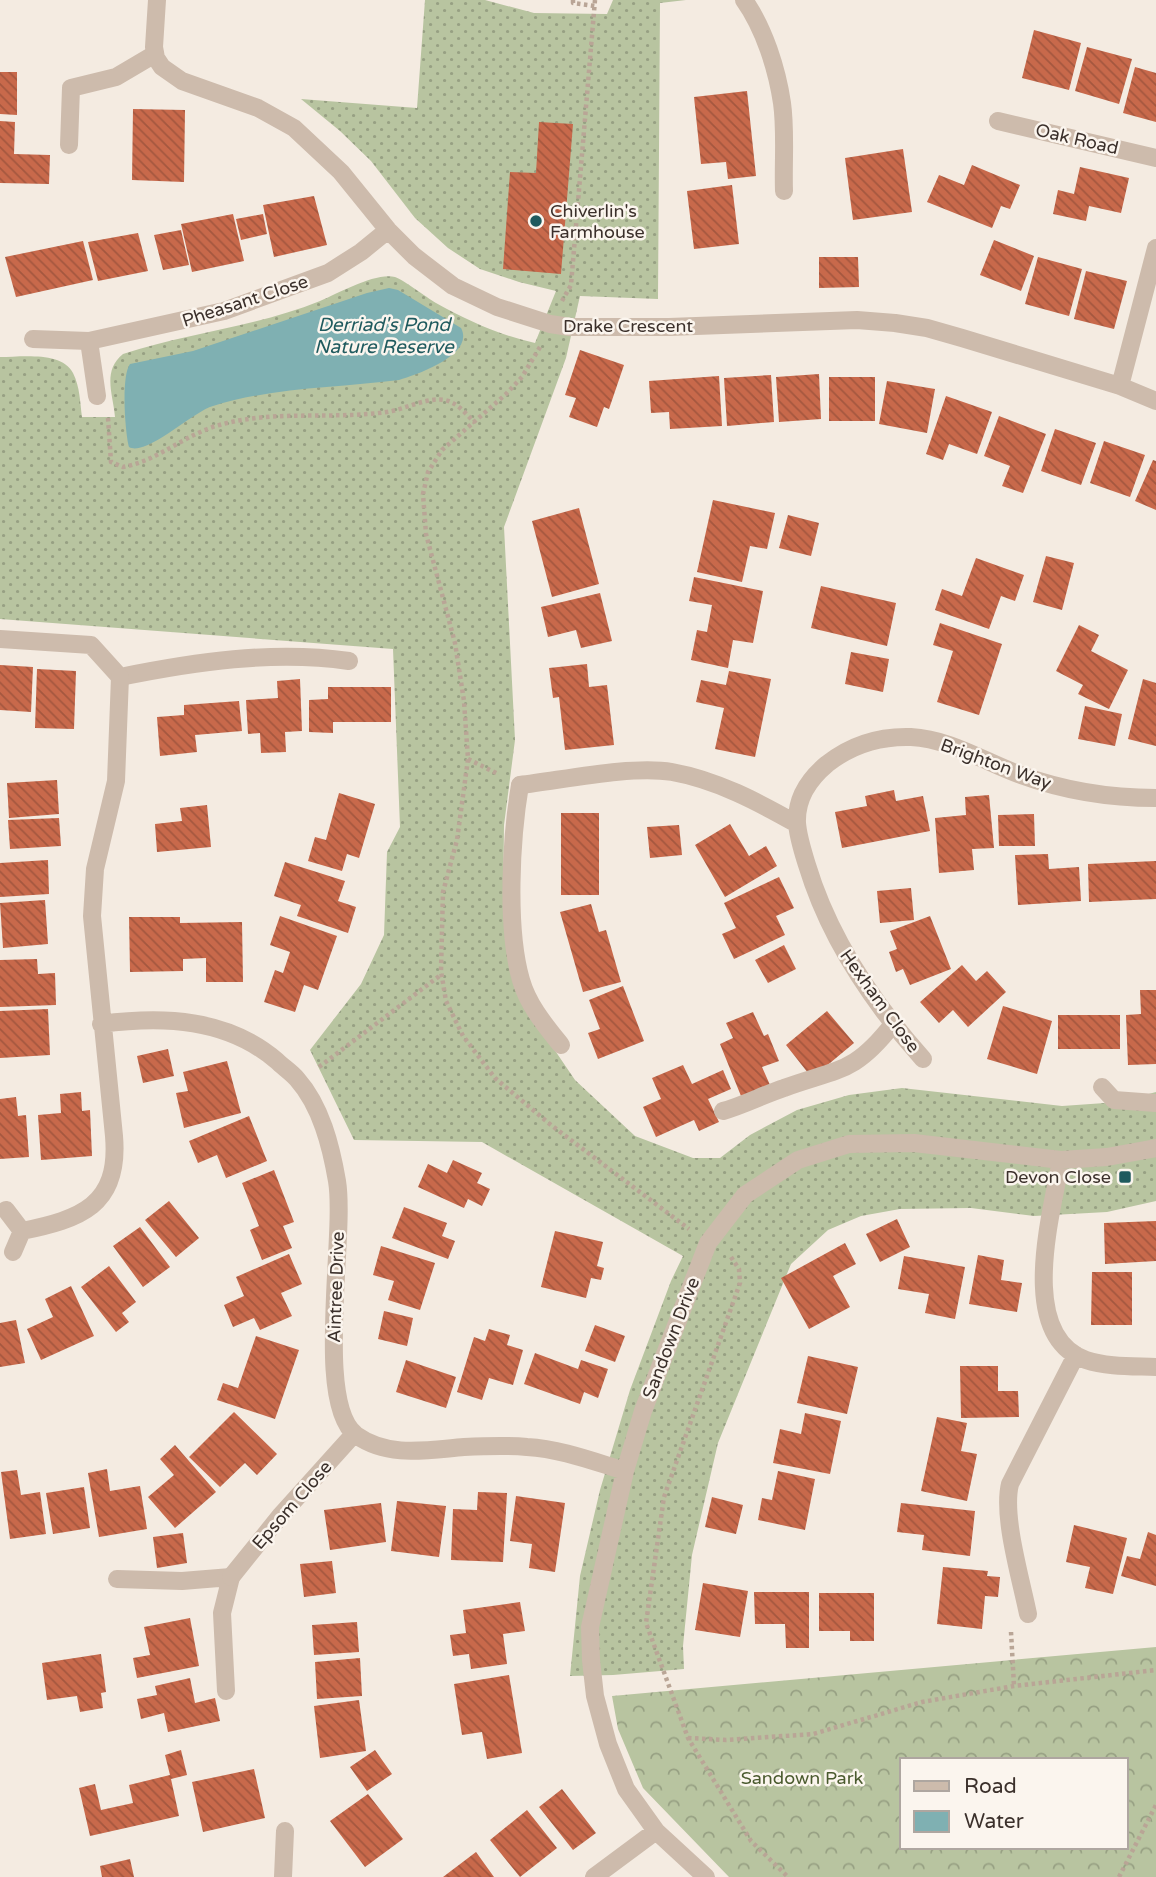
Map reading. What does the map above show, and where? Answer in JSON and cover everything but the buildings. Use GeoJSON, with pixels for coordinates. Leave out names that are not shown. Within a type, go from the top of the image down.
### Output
{"type":"FeatureCollection","features":[{"type":"Feature","properties":{"kind":"street"},"geometry":{"type":"LineString","coordinates":[[69,145],[71,88],[116,77],[155,54],[157,0]]}},
{"type":"Feature","properties":{"kind":"street"},"geometry":{"type":"LineString","coordinates":[[744,0],[750,8],[770,57],[782,104],[784,191]]}},
{"type":"Feature","properties":{"kind":"street","name":"Drake Crescent"},"geometry":{"type":"LineString","coordinates":[[155,54],[162,67],[182,81],[258,108],[294,128],[341,172],[388,230],[414,256],[453,286],[497,307],[550,324],[607,328],[857,320],[895,323],[927,328],[962,338],[1120,386],[1156,401]]}},
{"type":"Feature","properties":{"kind":"street","name":"Oak Road"},"geometry":{"type":"LineString","coordinates":[[998,121],[1156,158]]}},
{"type":"Feature","properties":{"kind":"street","name":"Pheasant Close"},"geometry":{"type":"LineString","coordinates":[[33,339],[89,341],[198,318],[303,284],[338,267],[388,230]]}},
{"type":"Feature","properties":{"kind":"street"},"geometry":{"type":"LineString","coordinates":[[1120,386],[1156,248]]}},
{"type":"Feature","properties":{"kind":"street"},"geometry":{"type":"LineString","coordinates":[[89,341],[97,396]]}},
{"type":"Feature","properties":{"kind":"street"},"geometry":{"type":"LineString","coordinates":[[0,639],[92,645],[120,677],[116,781],[95,869],[92,916],[116,1152],[110,1181],[93,1204],[70,1219],[22,1231]]}},
{"type":"Feature","properties":{"kind":"street"},"geometry":{"type":"LineString","coordinates":[[120,677],[182,664],[256,658],[312,656],[349,661]]}},
{"type":"Feature","properties":{"kind":"street","name":"Brighton Way"},"geometry":{"type":"LineString","coordinates":[[797,824],[802,794],[819,771],[845,752],[860,745],[896,738],[925,739],[944,744],[1059,788],[1088,794],[1156,798]]}},
{"type":"Feature","properties":{"kind":"street"},"geometry":{"type":"LineString","coordinates":[[561,1045],[536,1015],[521,981],[513,934],[515,813],[520,785],[619,773],[671,772],[735,792],[797,824]]}},
{"type":"Feature","properties":{"kind":"street","name":"Hexham Close"},"geometry":{"type":"LineString","coordinates":[[797,824],[825,915],[844,954],[893,1024],[923,1059]]}},
{"type":"Feature","properties":{"kind":"street","name":"Aintree Drive"},"geometry":{"type":"LineString","coordinates":[[101,1024],[165,1019],[218,1028],[267,1053],[299,1082],[312,1100],[323,1124],[337,1183],[333,1368],[339,1407],[344,1422],[354,1434]]}},
{"type":"Feature","properties":{"kind":"street"},"geometry":{"type":"LineString","coordinates":[[723,1111],[858,1062],[876,1046],[893,1024]]}},
{"type":"Feature","properties":{"kind":"street"},"geometry":{"type":"LineString","coordinates":[[1102,1087],[1114,1100],[1156,1103]]}},
{"type":"Feature","properties":{"kind":"street","name":"Sandown Drive"},"geometry":{"type":"LineString","coordinates":[[706,1877],[656,1831],[626,1788],[608,1744],[595,1696],[590,1627],[625,1471],[643,1411],[708,1244],[745,1195],[798,1160],[849,1144],[914,1143],[1060,1160],[1107,1157],[1156,1148]]}},
{"type":"Feature","properties":{"kind":"street"},"geometry":{"type":"LineString","coordinates":[[1060,1160],[1043,1292],[1052,1328],[1076,1355],[1096,1362],[1156,1367]]}},
{"type":"Feature","properties":{"kind":"street"},"geometry":{"type":"LineString","coordinates":[[6,1210],[22,1231]]}},
{"type":"Feature","properties":{"kind":"street"},"geometry":{"type":"LineString","coordinates":[[13,1252],[22,1231]]}},
{"type":"Feature","properties":{"kind":"street"},"geometry":{"type":"LineString","coordinates":[[1028,1614],[1010,1522],[1008,1494],[1010,1484],[1076,1355]]}},
{"type":"Feature","properties":{"kind":"street"},"geometry":{"type":"LineString","coordinates":[[354,1434],[373,1446],[392,1450],[418,1451],[497,1445],[549,1449],[625,1471]]}},
{"type":"Feature","properties":{"kind":"street","name":"Epsom Close"},"geometry":{"type":"LineString","coordinates":[[231,1577],[281,1515],[354,1434]]}},
{"type":"Feature","properties":{"kind":"street"},"geometry":{"type":"LineString","coordinates":[[117,1579],[182,1581],[231,1577],[222,1613],[226,1690]]}},
{"type":"Feature","properties":{"kind":"street"},"geometry":{"type":"LineString","coordinates":[[283,1877],[285,1831]]}},
{"type":"Feature","properties":{"kind":"street"},"geometry":{"type":"LineString","coordinates":[[594,1877],[656,1831]]}},
{"type":"Feature","properties":{"kind":"path"},"geometry":{"type":"LineString","coordinates":[[573,0],[573,3],[595,3],[571,285],[535,358],[522,377],[475,423],[442,450],[428,472],[423,494],[426,534],[455,643],[464,701],[468,759],[457,840],[443,892],[440,929],[442,974],[446,1001],[463,1036],[495,1078],[616,1176],[708,1244],[730,1256],[739,1269],[740,1283],[664,1497],[646,1623],[688,1738],[751,1841],[788,1877]]}},
{"type":"Feature","properties":{"kind":"path"},"geometry":{"type":"LineString","coordinates":[[97,396],[108,418],[111,462],[123,467],[153,457],[215,426],[251,418],[387,412],[437,400],[457,405],[475,423]]}},
{"type":"Feature","properties":{"kind":"path"},"geometry":{"type":"LineString","coordinates":[[299,1082],[442,974]]}},
{"type":"Feature","properties":{"kind":"path"},"geometry":{"type":"LineString","coordinates":[[1014,1686],[1009,1634],[1028,1614]]}},
{"type":"Feature","properties":{"kind":"path"},"geometry":{"type":"LineString","coordinates":[[688,1738],[726,1740],[813,1734],[922,1702],[1014,1686],[1156,1670]]}},
{"type":"Feature","properties":{"kind":"path"},"geometry":{"type":"LineString","coordinates":[[1119,1877],[1156,1805]]}},
{"type":"Feature","properties":{"kind":"green space"},"geometry":{"type":"Polygon","coordinates":[[[425,0],[485,0],[534,13],[607,14],[613,0],[686,0],[660,3],[658,299],[580,296],[566,358],[504,527],[515,740],[504,825],[503,905],[537,1024],[575,1080],[635,1136],[693,1158],[720,1158],[750,1135],[797,1110],[849,1095],[902,1088],[1062,1106],[1119,1102],[1156,1092],[1156,1201],[1107,1212],[1034,1216],[971,1208],[900,1209],[861,1216],[828,1230],[791,1264],[718,1443],[692,1555],[683,1646],[684,1669],[570,1676],[580,1576],[600,1490],[630,1390],[683,1256],[482,1142],[354,1140],[310,1050],[361,984],[384,935],[387,852],[400,827],[393,649],[0,619],[0,357],[29,356],[60,361],[68,366],[75,378],[82,417],[115,417],[111,375],[123,354],[296,310],[368,280],[387,276],[399,279],[436,303],[472,321],[535,343],[556,291],[480,269],[448,248],[415,218],[371,161],[301,99],[417,108],[425,0]]]}},
{"type":"Feature","properties":{"kind":"green space","name":"Sandown Park"},"geometry":{"type":"Polygon","coordinates":[[[1156,1647],[1156,1877],[729,1877],[643,1788],[618,1729],[612,1696],[1156,1647]]]}},
{"type":"Feature","properties":{"kind":"water","name":"Derriad's Pond Nature Reserve"},"geometry":{"type":"Polygon","coordinates":[[[389,288],[398,290],[461,328],[463,337],[453,354],[431,368],[399,380],[259,395],[213,406],[146,446],[129,447],[125,417],[125,380],[130,364],[193,351],[389,288]]]}},
{"type":"Feature","properties":{"kind":"place","name":"Chiverlin's Farmhouse"},"geometry":{"type":"Point","coordinates":[536,221]}},
{"type":"Feature","properties":{"kind":"place","name":"Devon Close"},"geometry":{"type":"Point","coordinates":[1125,1177]}}]}
